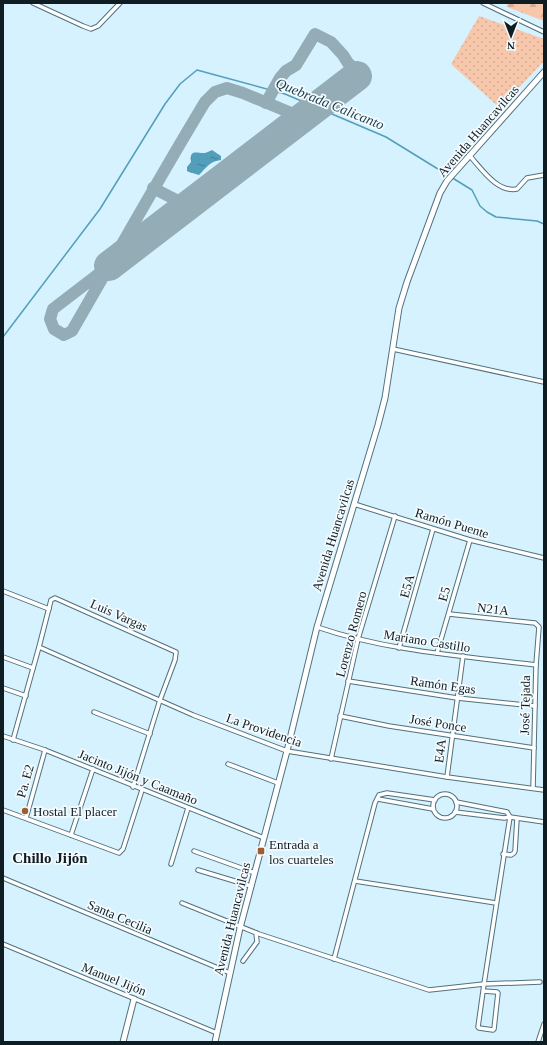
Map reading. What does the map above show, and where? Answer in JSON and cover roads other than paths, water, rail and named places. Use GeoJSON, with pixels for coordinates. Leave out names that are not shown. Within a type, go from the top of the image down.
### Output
{"type":"FeatureCollection","features":[{"type":"Feature","properties":{"kind":"street"},"geometry":{"type":"LineString","coordinates":[[33,3],[91,29],[98,26],[120,3]]}},
{"type":"Feature","properties":{"kind":"street"},"geometry":{"type":"LineString","coordinates":[[483,3],[544,32]]}},
{"type":"Feature","properties":{"kind":"street","name":"Avenida Huancavilcas"},"geometry":{"type":"LineString","coordinates":[[215,1042],[240,928],[287,751],[317,628],[385,398],[399,308],[407,282],[431,216],[447,181],[544,72]]}},
{"type":"Feature","properties":{"kind":"street"},"geometry":{"type":"LineString","coordinates":[[469,155],[497,184],[509,189],[517,189],[527,178],[544,175]]}},
{"type":"Feature","properties":{"kind":"street"},"geometry":{"type":"LineString","coordinates":[[393,349],[544,382]]}},
{"type":"Feature","properties":{"kind":"street","name":"Ramón Puente"},"geometry":{"type":"LineString","coordinates":[[354,504],[470,540],[544,558]]}},
{"type":"Feature","properties":{"kind":"street","name":"Lorenzo Romero"},"geometry":{"type":"LineString","coordinates":[[331,759],[358,639],[395,516]]}},
{"type":"Feature","properties":{"kind":"street","name":"E5A"},"geometry":{"type":"LineString","coordinates":[[399,648],[433,529]]}},
{"type":"Feature","properties":{"kind":"street","name":"E5"},"geometry":{"type":"LineString","coordinates":[[437,653],[470,540]]}},
{"type":"Feature","properties":{"kind":"street"},"geometry":{"type":"LineString","coordinates":[[3,591],[49,609],[13,740]]}},
{"type":"Feature","properties":{"kind":"street","name":"Luis Vargas"},"geometry":{"type":"LineString","coordinates":[[49,609],[51,600],[55,598],[175,651],[175,660],[160,700]]}},
{"type":"Feature","properties":{"kind":"street","name":"N21A"},"geometry":{"type":"LineString","coordinates":[[449,614],[535,623]]}},
{"type":"Feature","properties":{"kind":"street","name":"José Tejada"},"geometry":{"type":"LineString","coordinates":[[533,788],[538,627],[535,623]]}},
{"type":"Feature","properties":{"kind":"street","name":"Mariano Castillo"},"geometry":{"type":"LineString","coordinates":[[317,628],[399,648],[536,665]]}},
{"type":"Feature","properties":{"kind":"street","name":"La Providencia"},"geometry":{"type":"LineString","coordinates":[[39,647],[193,716],[287,751],[447,777],[544,790]]}},
{"type":"Feature","properties":{"kind":"street","name":"E4A"},"geometry":{"type":"LineString","coordinates":[[447,777],[463,656]]}},
{"type":"Feature","properties":{"kind":"street"},"geometry":{"type":"LineString","coordinates":[[3,657],[33,668]]}},
{"type":"Feature","properties":{"kind":"street","name":"Ramón Egas"},"geometry":{"type":"LineString","coordinates":[[348,682],[457,698],[535,706]]}},
{"type":"Feature","properties":{"kind":"street"},"geometry":{"type":"LineString","coordinates":[[3,688],[26,696]]}},
{"type":"Feature","properties":{"kind":"street"},"geometry":{"type":"LineString","coordinates":[[133,787],[160,700]]}},
{"type":"Feature","properties":{"kind":"street"},"geometry":{"type":"LineString","coordinates":[[94,712],[150,734]]}},
{"type":"Feature","properties":{"kind":"street","name":"José Ponce"},"geometry":{"type":"LineString","coordinates":[[340,716],[389,726],[534,748]]}},
{"type":"Feature","properties":{"kind":"street","name":"Jacinto Jijón y Caamaño"},"geometry":{"type":"LineString","coordinates":[[3,736],[45,750],[133,787],[264,838]]}},
{"type":"Feature","properties":{"kind":"street","name":"Pa. E2"},"geometry":{"type":"LineString","coordinates":[[26,818],[45,750]]}},
{"type":"Feature","properties":{"kind":"street"},"geometry":{"type":"LineString","coordinates":[[228,764],[278,783]]}},
{"type":"Feature","properties":{"kind":"street"},"geometry":{"type":"LineString","coordinates":[[71,835],[93,769]]}},
{"type":"Feature","properties":{"kind":"street"},"geometry":{"type":"LineString","coordinates":[[3,810],[119,853],[122,852],[142,790]]}},
{"type":"Feature","properties":{"kind":"street"},"geometry":{"type":"LineString","coordinates":[[334,959],[375,803],[379,795],[387,792],[435,800]]}},
{"type":"Feature","properties":{"kind":"street"},"geometry":{"type":"LineString","coordinates":[[456,802],[455,812],[452,815],[443,818],[435,813],[433,809],[435,800],[442,795],[446,795],[454,799],[456,802],[507,812],[510,817],[503,854],[484,984],[483,991],[478,1028],[493,1030],[498,993],[483,991]]}},
{"type":"Feature","properties":{"kind":"street"},"geometry":{"type":"LineString","coordinates":[[378,799],[433,809]]}},
{"type":"Feature","properties":{"kind":"street"},"geometry":{"type":"LineString","coordinates":[[171,864],[188,808]]}},
{"type":"Feature","properties":{"kind":"street"},"geometry":{"type":"LineString","coordinates":[[455,812],[544,822]]}},
{"type":"Feature","properties":{"kind":"street"},"geometry":{"type":"LineString","coordinates":[[503,854],[514,854],[517,818]]}},
{"type":"Feature","properties":{"kind":"street"},"geometry":{"type":"LineString","coordinates":[[194,851],[255,873]]}},
{"type":"Feature","properties":{"kind":"street"},"geometry":{"type":"LineString","coordinates":[[198,870],[251,886]]}},
{"type":"Feature","properties":{"kind":"street","name":"Santa Cecilia"},"geometry":{"type":"LineString","coordinates":[[3,878],[230,973]]}},
{"type":"Feature","properties":{"kind":"street"},"geometry":{"type":"LineString","coordinates":[[355,882],[496,903]]}},
{"type":"Feature","properties":{"kind":"street"},"geometry":{"type":"LineString","coordinates":[[182,904],[240,928],[429,990],[484,984],[540,982]]}},
{"type":"Feature","properties":{"kind":"street"},"geometry":{"type":"LineString","coordinates":[[243,961],[257,942],[256,933]]}},
{"type":"Feature","properties":{"kind":"street","name":"Manuel Jijón"},"geometry":{"type":"LineString","coordinates":[[3,944],[217,1033]]}},
{"type":"Feature","properties":{"kind":"street"},"geometry":{"type":"LineString","coordinates":[[123,1042],[134,999]]}},
{"type":"Feature","properties":{"kind":"street"},"geometry":{"type":"LineString","coordinates":[[538,1042],[544,1024]]}},
{"type":"Feature","properties":{"kind":"water"},"geometry":{"type":"Polygon","coordinates":[[[212,150],[221,156],[221,160],[211,163],[199,175],[187,171],[187,167],[191,162],[191,155],[193,153],[205,153],[212,150]]]}},
{"type":"Feature","properties":{"kind":"waterway","name":"Quebrada Calicanto"},"geometry":{"type":"LineString","coordinates":[[3,337],[100,209],[165,104],[180,84],[197,70],[285,94],[386,137],[472,190],[480,206],[496,217],[537,221],[544,224]]}},
{"type":"Feature","properties":{"kind":"place","name":"Hostal El placer"},"geometry":{"type":"Point","coordinates":[25,811]}},
{"type":"Feature","properties":{"kind":"place","name":"Entrada a los cuarteles"},"geometry":{"type":"Point","coordinates":[261,851]}},
{"type":"Feature","properties":{"kind":"district","name":"Chillo Jijón"},"geometry":{"type":"Point","coordinates":[50,858]}}]}
